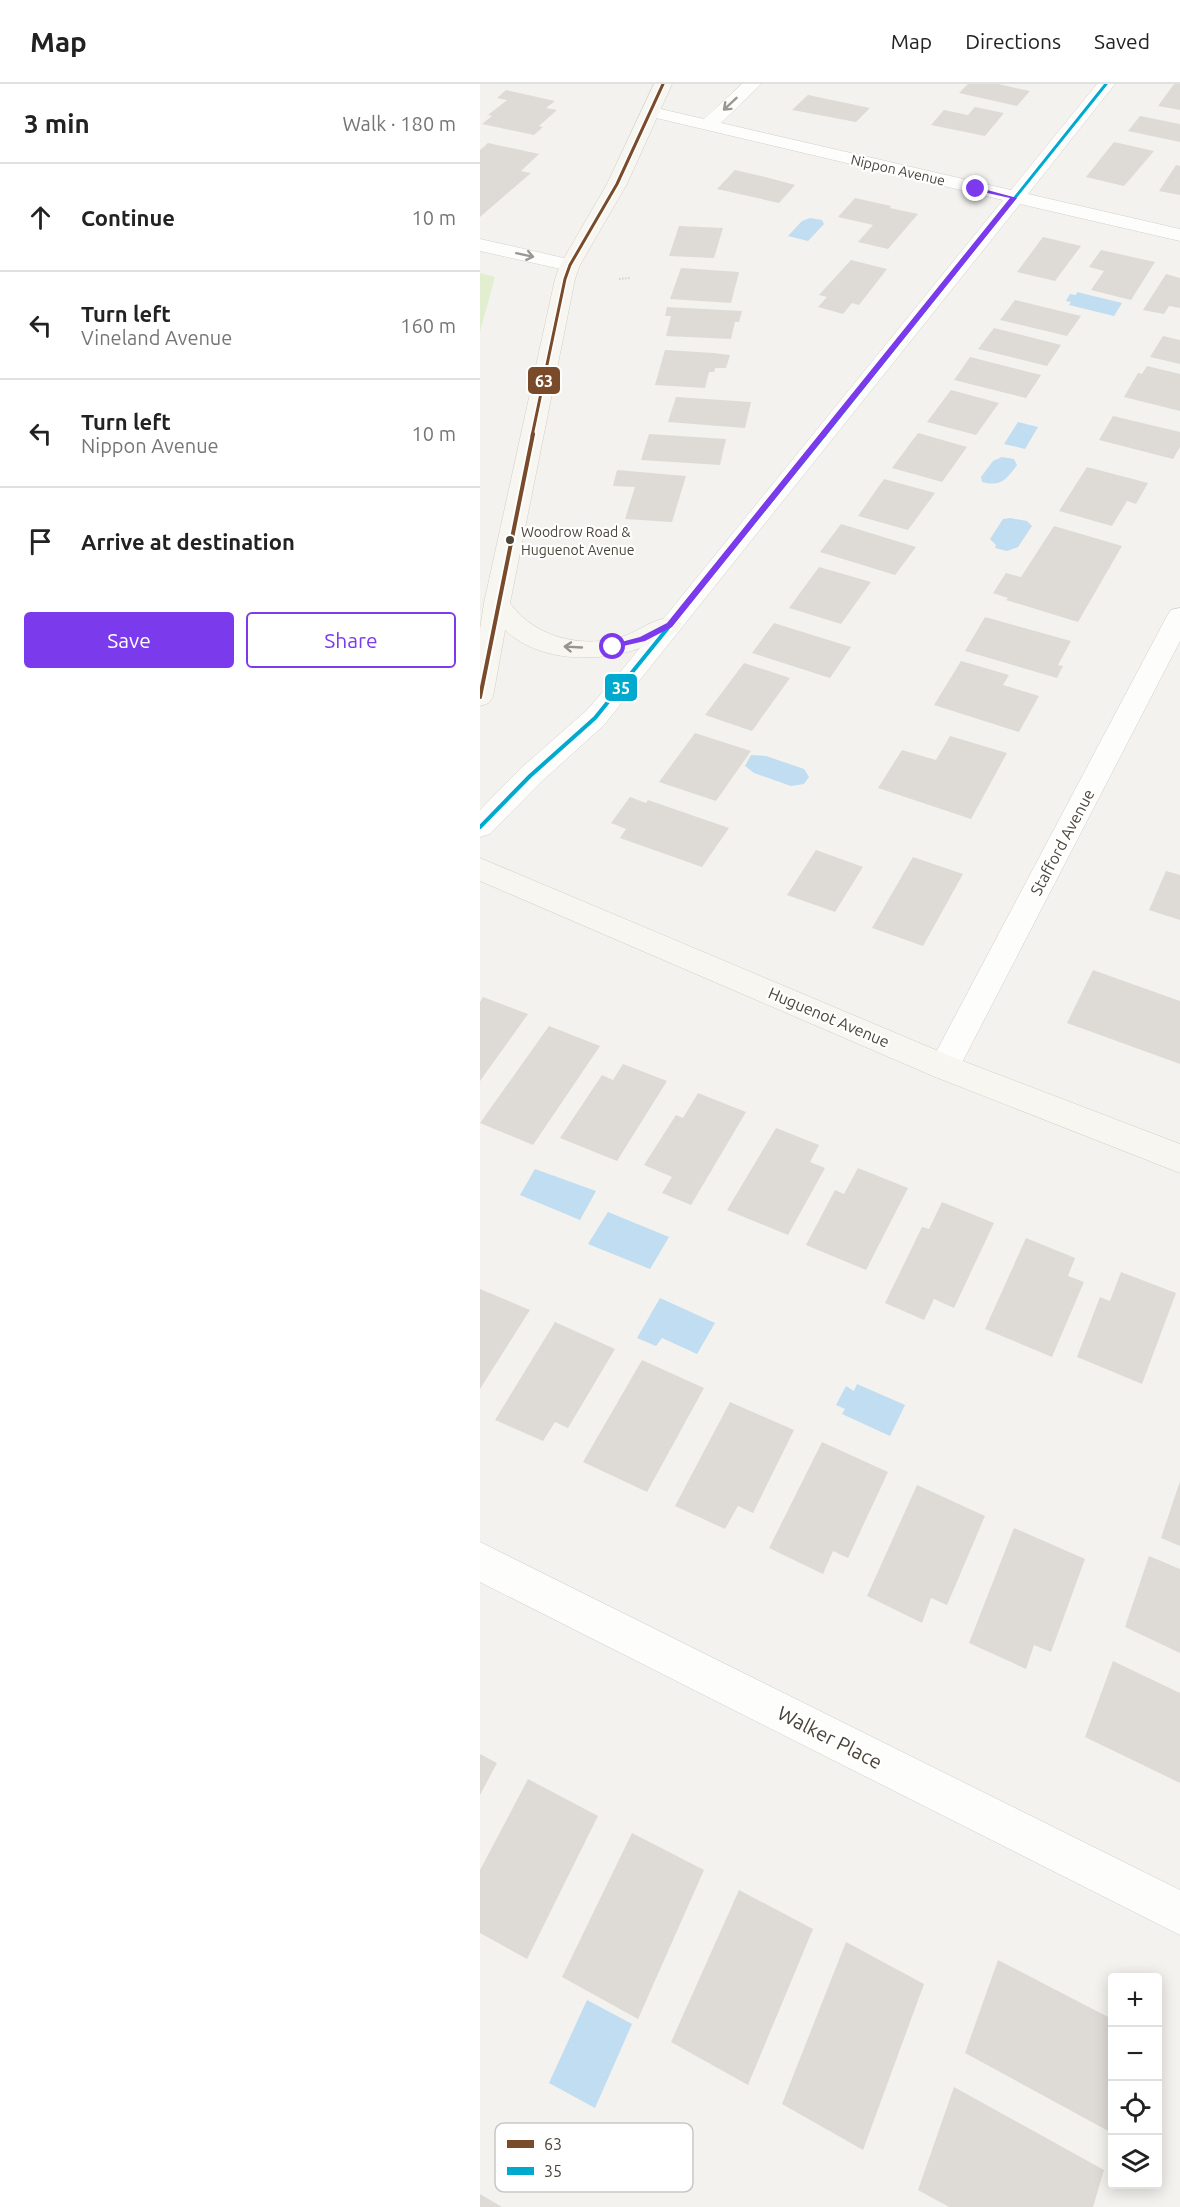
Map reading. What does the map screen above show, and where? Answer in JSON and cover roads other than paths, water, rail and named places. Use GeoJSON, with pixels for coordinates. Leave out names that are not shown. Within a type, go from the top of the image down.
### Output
{"type":"FeatureCollection","features":[{"type":"Feature","properties":{"kind":"street"},"geometry":{"type":"LineString","coordinates":[[480,697],[497,603],[524,486],[565,279],[570,266],[617,184],[663,84]]}},
{"type":"Feature","properties":{"kind":"street"},"geometry":{"type":"LineString","coordinates":[[708,125],[752,84]]}},
{"type":"Feature","properties":{"kind":"street"},"geometry":{"type":"LineString","coordinates":[[480,827],[530,776],[595,718],[1106,84]]}},
{"type":"Feature","properties":{"kind":"street","name":"Nippon Avenue"},"geometry":{"type":"LineString","coordinates":[[652,112],[1180,235]]}},
{"type":"Feature","properties":{"kind":"street"},"geometry":{"type":"LineString","coordinates":[[480,245],[570,266]]}},
{"type":"Feature","properties":{"kind":"street"},"geometry":{"type":"LineString","coordinates":[[497,603],[506,619],[521,632],[547,643],[570,648],[613,647],[643,639],[669,625]]}},
{"type":"Feature","properties":{"kind":"street","name":"Stafford Avenue"},"geometry":{"type":"LineString","coordinates":[[944,1067],[1180,616]]}},
{"type":"Feature","properties":{"kind":"street","name":"Huguenot Avenue"},"geometry":{"type":"LineString","coordinates":[[480,869],[944,1067],[1180,1159]]}},
{"type":"Feature","properties":{"kind":"street","name":"Walker Place"},"geometry":{"type":"LineString","coordinates":[[480,1561],[1180,1913]]}},
{"type":"Feature","properties":{"kind":"water"},"geometry":{"type":"Polygon","coordinates":[[[810,218],[822,220],[824,224],[808,241],[788,236],[802,221],[810,218]]]}},
{"type":"Feature","properties":{"kind":"water"},"geometry":{"type":"Polygon","coordinates":[[[1077,292],[1122,303],[1114,316],[1069,305],[1071,302],[1066,301],[1070,294],[1076,295],[1077,292]]]}},
{"type":"Feature","properties":{"kind":"water"},"geometry":{"type":"Polygon","coordinates":[[[1018,422],[1038,427],[1025,449],[1004,444],[1018,422]]]}},
{"type":"Feature","properties":{"kind":"water"},"geometry":{"type":"Polygon","coordinates":[[[1002,457],[1014,459],[1017,465],[1010,475],[999,483],[982,482],[981,477],[993,461],[1002,457]]]}},
{"type":"Feature","properties":{"kind":"water"},"geometry":{"type":"Polygon","coordinates":[[[1003,519],[1027,521],[1032,526],[1018,547],[1007,551],[995,548],[996,545],[990,539],[1003,519]]]}},
{"type":"Feature","properties":{"kind":"water"},"geometry":{"type":"Polygon","coordinates":[[[751,755],[766,756],[804,769],[809,777],[804,784],[791,786],[754,773],[745,766],[751,755]]]}},
{"type":"Feature","properties":{"kind":"water"},"geometry":{"type":"Polygon","coordinates":[[[535,1169],[596,1191],[580,1220],[520,1195],[535,1169]]]}},
{"type":"Feature","properties":{"kind":"water"},"geometry":{"type":"Polygon","coordinates":[[[608,1212],[669,1237],[650,1269],[588,1244],[608,1212]]]}},
{"type":"Feature","properties":{"kind":"water"},"geometry":{"type":"Polygon","coordinates":[[[660,1298],[715,1323],[697,1354],[662,1338],[656,1346],[637,1338],[660,1298]]]}},
{"type":"Feature","properties":{"kind":"water"},"geometry":{"type":"Polygon","coordinates":[[[857,1384],[905,1405],[890,1436],[842,1414],[845,1409],[836,1405],[846,1386],[854,1391],[857,1384]]]}},
{"type":"Feature","properties":{"kind":"water"},"geometry":{"type":"Polygon","coordinates":[[[587,2000],[632,2024],[595,2108],[549,2083],[587,2000]]]}},
{"type":"Feature","properties":{"kind":"place","name":"Woodrow Road & Huguenot Avenue"},"geometry":{"type":"Point","coordinates":[510,540]}}]}
